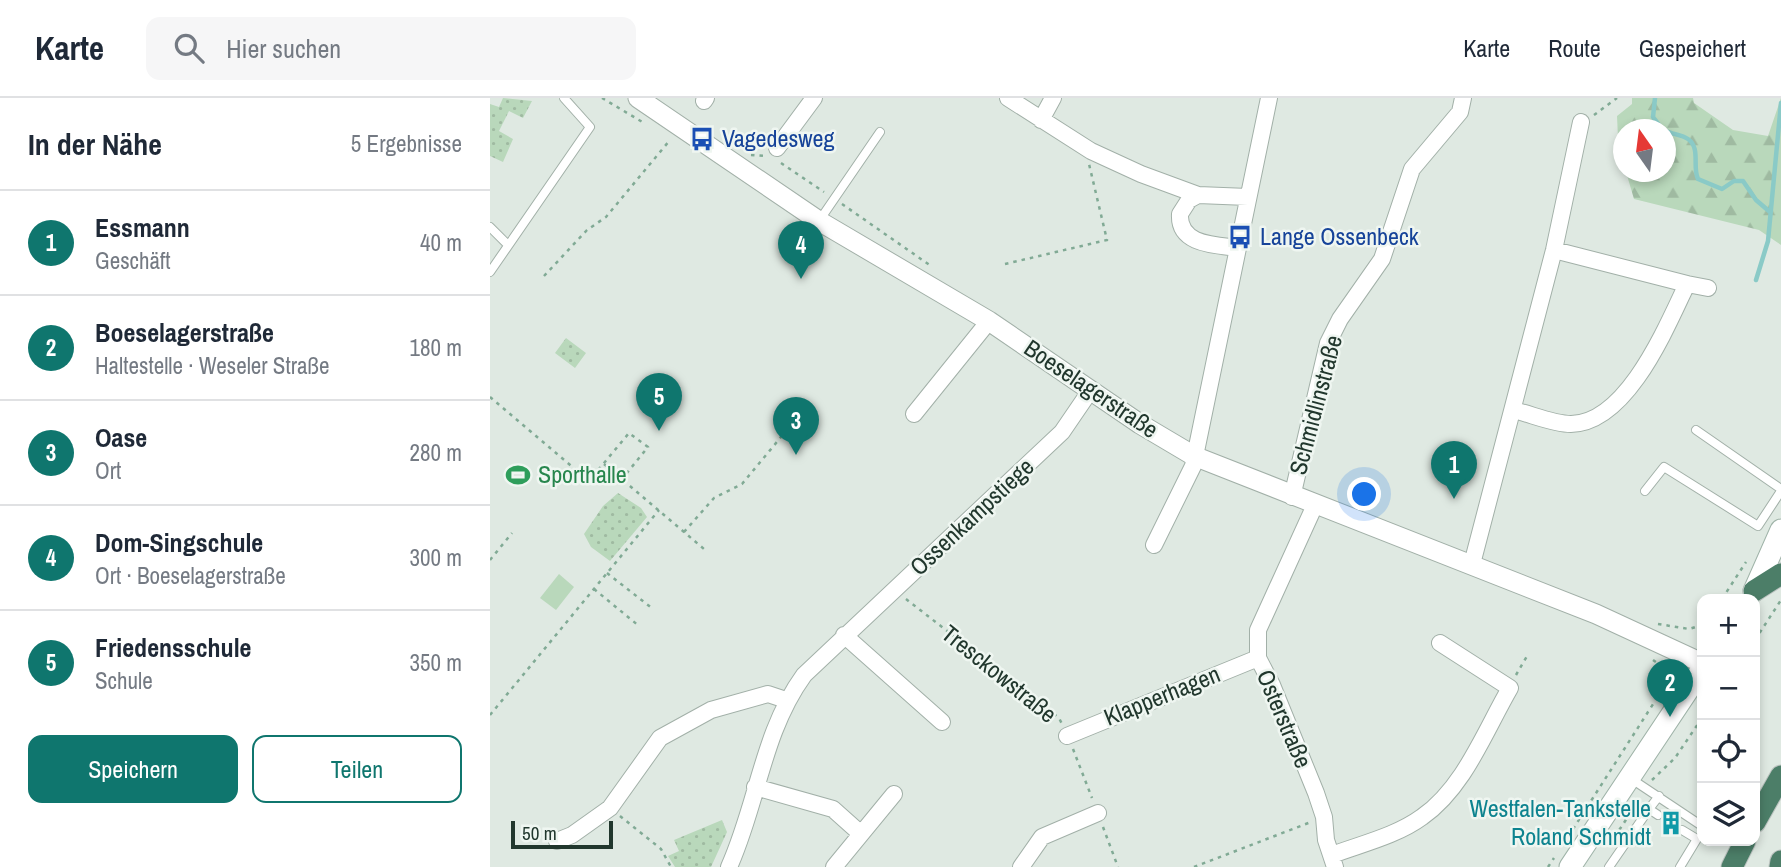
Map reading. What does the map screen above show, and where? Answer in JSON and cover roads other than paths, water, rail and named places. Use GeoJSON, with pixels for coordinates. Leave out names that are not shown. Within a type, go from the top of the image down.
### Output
{"type":"FeatureCollection","features":[{"type":"Feature","properties":{"kind":"highway"},"geometry":{"type":"LineString","coordinates":[[1752,594],[1781,574]]}},
{"type":"Feature","properties":{"kind":"highway"},"geometry":{"type":"LineString","coordinates":[[1760,813],[1781,776]]}},
{"type":"Feature","properties":{"kind":"highway"},"geometry":{"type":"LineString","coordinates":[[1780,867],[1781,861]]}},
{"type":"Feature","properties":{"kind":"main road"},"geometry":{"type":"LineString","coordinates":[[1751,594],[1781,530]]}},
{"type":"Feature","properties":{"kind":"main road"},"geometry":{"type":"LineString","coordinates":[[1752,594],[1781,556]]}},
{"type":"Feature","properties":{"kind":"main road"},"geometry":{"type":"LineString","coordinates":[[1564,859],[1630,778],[1697,677]]}},
{"type":"Feature","properties":{"kind":"street","name":"Boeselagerstraße"},"geometry":{"type":"LineString","coordinates":[[639,98],[819,221],[989,321],[1090,391],[1194,456],[1292,497],[1472,564],[1677,649],[1697,660]]}},
{"type":"Feature","properties":{"kind":"street"},"geometry":{"type":"LineString","coordinates":[[776,155],[814,98]]}},
{"type":"Feature","properties":{"kind":"street"},"geometry":{"type":"LineString","coordinates":[[1007,98],[1091,151],[1198,195],[1248,197]]}},
{"type":"Feature","properties":{"kind":"street"},"geometry":{"type":"LineString","coordinates":[[1041,120],[1053,98]]}},
{"type":"Feature","properties":{"kind":"street"},"geometry":{"type":"LineString","coordinates":[[1154,545],[1193,466],[1269,98]]}},
{"type":"Feature","properties":{"kind":"street","name":"Schmidlinstraße"},"geometry":{"type":"LineString","coordinates":[[1292,497],[1328,343],[1340,318],[1382,259],[1412,169],[1460,112],[1463,98]]}},
{"type":"Feature","properties":{"kind":"street"},"geometry":{"type":"LineString","coordinates":[[1472,564],[1554,250],[1581,122]]}},
{"type":"Feature","properties":{"kind":"street"},"geometry":{"type":"LineString","coordinates":[[1198,195],[1189,200],[1180,214],[1184,230],[1198,242],[1238,248]]}},
{"type":"Feature","properties":{"kind":"street"},"geometry":{"type":"LineString","coordinates":[[1554,250],[1708,288]]}},
{"type":"Feature","properties":{"kind":"street"},"geometry":{"type":"LineString","coordinates":[[1513,410],[1569,424],[1591,421],[1611,410],[1658,341],[1687,284]]}},
{"type":"Feature","properties":{"kind":"street"},"geometry":{"type":"LineString","coordinates":[[915,414],[989,321]]}},
{"type":"Feature","properties":{"kind":"street","name":"Ossenkampstiege"},"geometry":{"type":"LineString","coordinates":[[729,867],[769,739],[786,700],[804,675],[1062,432],[1090,391]]}},
{"type":"Feature","properties":{"kind":"street","name":"Osterstraße"},"geometry":{"type":"LineString","coordinates":[[1315,505],[1267,617],[1258,630],[1258,658],[1272,685],[1324,817],[1326,840],[1338,863],[1422,818],[1443,800],[1461,775],[1510,688],[1440,643]]}},
{"type":"Feature","properties":{"kind":"street"},"geometry":{"type":"LineString","coordinates":[[844,635],[942,722]]}},
{"type":"Feature","properties":{"kind":"street","name":"Klapperhagen"},"geometry":{"type":"LineString","coordinates":[[1067,736],[1258,658]]}},
{"type":"Feature","properties":{"kind":"street"},"geometry":{"type":"LineString","coordinates":[[557,841],[572,835],[610,808],[660,738],[722,706],[768,694],[786,700]]}},
{"type":"Feature","properties":{"kind":"street"},"geometry":{"type":"LineString","coordinates":[[755,787],[833,809],[861,834]]}},
{"type":"Feature","properties":{"kind":"street"},"geometry":{"type":"LineString","coordinates":[[834,867],[894,794]]}},
{"type":"Feature","properties":{"kind":"street"},"geometry":{"type":"LineString","coordinates":[[1021,867],[1042,837],[1098,813]]}},
{"type":"Feature","properties":{"kind":"lane"},"geometry":{"type":"LineString","coordinates":[[491,269],[590,127],[564,98]]}},
{"type":"Feature","properties":{"kind":"lane"},"geometry":{"type":"LineString","coordinates":[[819,221],[880,132]]}},
{"type":"Feature","properties":{"kind":"lane"},"geometry":{"type":"LineString","coordinates":[[490,227],[508,245]]}},
{"type":"Feature","properties":{"kind":"lane"},"geometry":{"type":"LineString","coordinates":[[1645,491],[1664,467],[1758,526],[1781,490],[1696,430]]}},
{"type":"Feature","properties":{"kind":"lane"},"geometry":{"type":"LineString","coordinates":[[1630,778],[1697,823]]}},
{"type":"Feature","properties":{"kind":"lane"},"geometry":{"type":"LineString","coordinates":[[1609,867],[1659,796]]}},
{"type":"Feature","properties":{"kind":"lane"},"geometry":{"type":"LineString","coordinates":[[1649,809],[1658,815]]}},
{"type":"Feature","properties":{"kind":"lane"},"geometry":{"type":"LineString","coordinates":[[1680,867],[1697,839],[1682,830]]}},
{"type":"Feature","properties":{"kind":"waterway"},"geometry":{"type":"LineString","coordinates":[[1655,98],[1655,119]]}},
{"type":"Feature","properties":{"kind":"waterway"},"geometry":{"type":"LineString","coordinates":[[1756,280],[1768,241],[1781,103]]}},
{"type":"Feature","properties":{"kind":"waterway"},"geometry":{"type":"LineString","coordinates":[[1676,134],[1686,138],[1694,147],[1698,179],[1722,189],[1734,181],[1743,181],[1756,200],[1770,212]]}},
{"type":"Feature","properties":{"kind":"place","name":"Vagedesweg"},"geometry":{"type":"Point","coordinates":[702,139]}},
{"type":"Feature","properties":{"kind":"place","name":"Lange Ossenbeck"},"geometry":{"type":"Point","coordinates":[1240,237]}},
{"type":"Feature","properties":{"kind":"place","name":"Dom-Singschule"},"geometry":{"type":"Point","coordinates":[801,279]}},
{"type":"Feature","properties":{"kind":"place","name":"Friedensschule"},"geometry":{"type":"Point","coordinates":[659,431]}},
{"type":"Feature","properties":{"kind":"place","name":"Oase"},"geometry":{"type":"Point","coordinates":[796,455]}},
{"type":"Feature","properties":{"kind":"place","name":"Sporthalle"},"geometry":{"type":"Point","coordinates":[518,475]}},
{"type":"Feature","properties":{"kind":"place","name":"Essmann"},"geometry":{"type":"Point","coordinates":[1454,499]}},
{"type":"Feature","properties":{"kind":"place","name":"Boeselagerstraße"},"geometry":{"type":"Point","coordinates":[1670,717]}},
{"type":"Feature","properties":{"kind":"place","name":"Westfalen-Tankstelle Roland Schmidt"},"geometry":{"type":"Point","coordinates":[1671,823]}}]}
